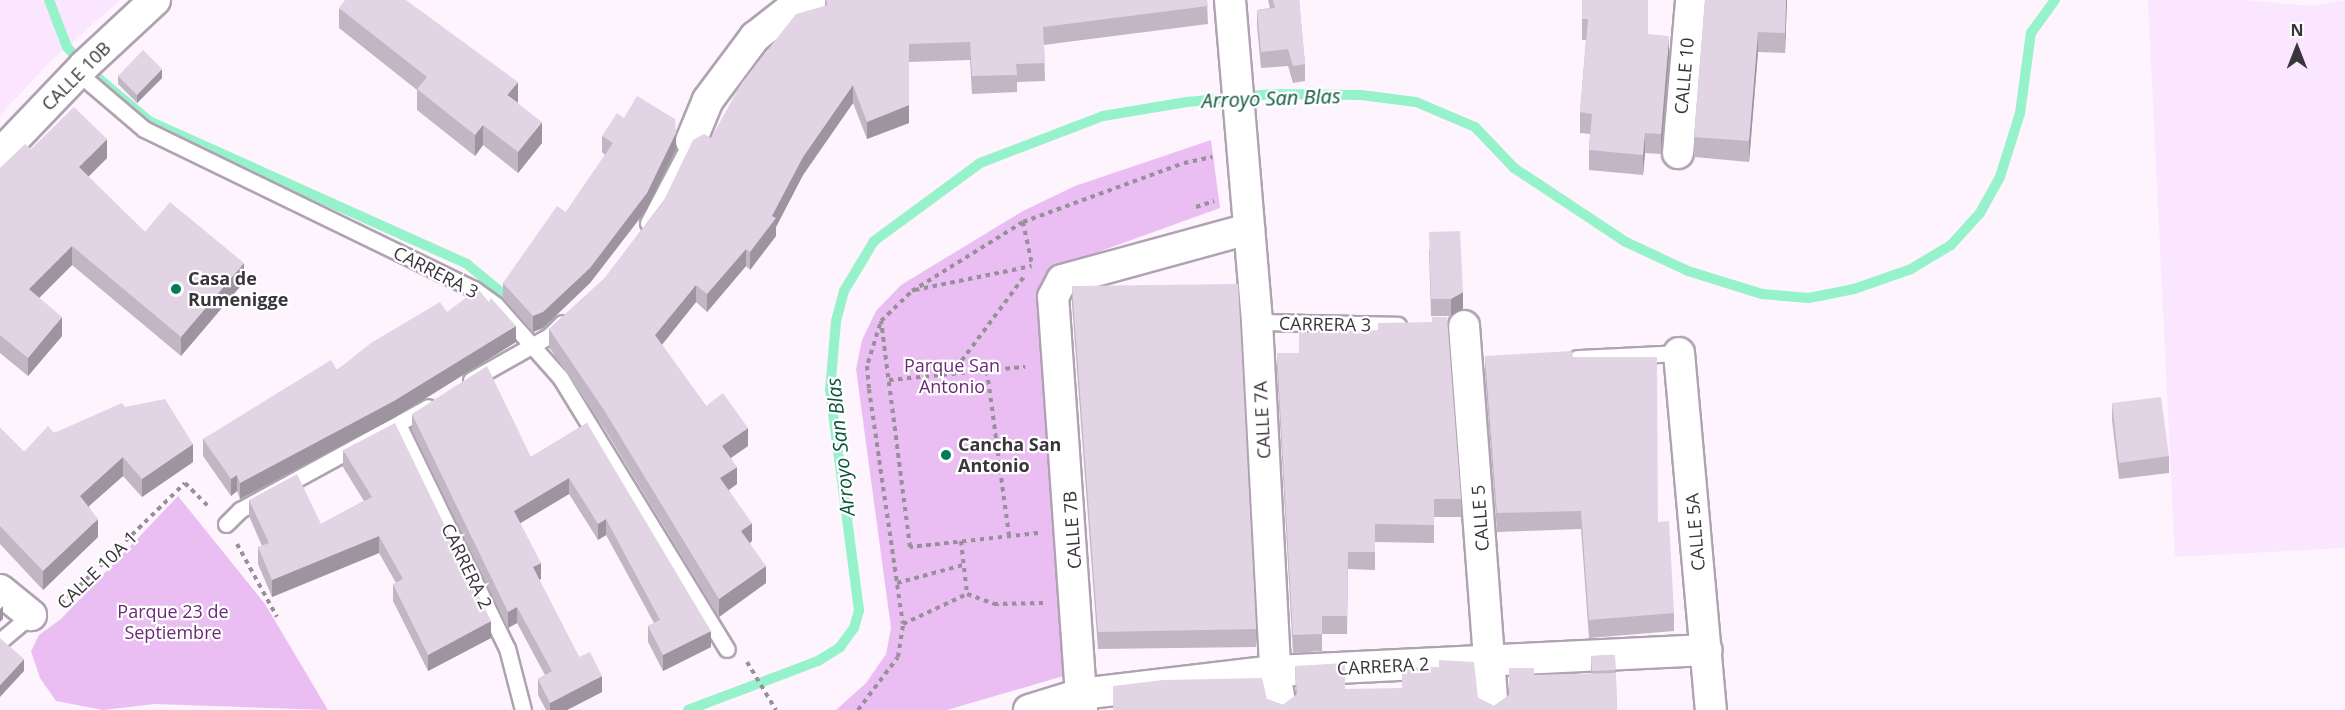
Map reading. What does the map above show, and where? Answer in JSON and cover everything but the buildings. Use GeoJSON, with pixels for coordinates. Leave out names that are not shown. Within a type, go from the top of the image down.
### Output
{"type":"FeatureCollection","features":[{"type":"Feature","properties":{"kind":"street","name":"CALLE 10B"},"geometry":{"type":"LineString","coordinates":[[0,154],[77,72],[155,0]]}},
{"type":"Feature","properties":{"kind":"street"},"geometry":{"type":"LineString","coordinates":[[692,141],[708,100],[754,37],[792,8],[815,0]]}},
{"type":"Feature","properties":{"kind":"street","name":"CALLE 7A"},"geometry":{"type":"LineString","coordinates":[[1230,0],[1233,70],[1257,322],[1275,671],[1281,710]]}},
{"type":"Feature","properties":{"kind":"street","name":"CALLE 10"},"geometry":{"type":"LineString","coordinates":[[1678,153],[1691,0]]}},
{"type":"Feature","properties":{"kind":"street","name":"CALLE 7B"},"geometry":{"type":"LineString","coordinates":[[1082,702],[1072,530],[1053,297],[1062,280],[1249,229]]}},
{"type":"Feature","properties":{"kind":"street","name":"CALLE 5"},"geometry":{"type":"LineString","coordinates":[[1459,326],[1474,363],[1494,710]]}},
{"type":"Feature","properties":{"kind":"street","name":"CALLE 5A"},"geometry":{"type":"LineString","coordinates":[[1679,353],[1711,710]]}},
{"type":"Feature","properties":{"kind":"street"},"geometry":{"type":"LineString","coordinates":[[0,590],[31,615]]}},
{"type":"Feature","properties":{"kind":"street","name":"CARRERA 2"},"geometry":{"type":"LineString","coordinates":[[1029,710],[1275,671],[1706,650]]}},
{"type":"Feature","properties":{"kind":"lane","name":"CARRERA 3"},"geometry":{"type":"LineString","coordinates":[[77,72],[144,129],[474,289],[496,304],[533,344],[579,407],[727,649]]}},
{"type":"Feature","properties":{"kind":"lane"},"geometry":{"type":"LineString","coordinates":[[636,239],[656,214],[692,141]]}},
{"type":"Feature","properties":{"kind":"lane"},"geometry":{"type":"LineString","coordinates":[[458,388],[549,336],[573,313]]}},
{"type":"Feature","properties":{"kind":"lane","name":"CARRERA 3"},"geometry":{"type":"LineString","coordinates":[[1257,322],[1418,325]]}},
{"type":"Feature","properties":{"kind":"lane"},"geometry":{"type":"LineString","coordinates":[[1562,359],[1679,353]]}},
{"type":"Feature","properties":{"kind":"lane"},"geometry":{"type":"LineString","coordinates":[[226,524],[240,510],[399,426],[438,400]]}},
{"type":"Feature","properties":{"kind":"lane","name":"CARRERA 2"},"geometry":{"type":"LineString","coordinates":[[399,426],[507,648],[523,710]]}},
{"type":"Feature","properties":{"kind":"lane"},"geometry":{"type":"LineString","coordinates":[[0,641],[31,615]]}},
{"type":"Feature","properties":{"kind":"path"},"geometry":{"type":"LineString","coordinates":[[858,710],[898,657],[903,624],[867,366],[881,321],[912,291],[1023,222],[1241,140]]}},
{"type":"Feature","properties":{"kind":"path"},"geometry":{"type":"LineString","coordinates":[[912,291],[1032,266]]}},
{"type":"Feature","properties":{"kind":"path"},"geometry":{"type":"LineString","coordinates":[[881,321],[910,547],[1072,530]]}},
{"type":"Feature","properties":{"kind":"path"},"geometry":{"type":"LineString","coordinates":[[889,380],[1060,364]]}},
{"type":"Feature","properties":{"kind":"path"},"geometry":{"type":"LineString","coordinates":[[987,371],[1009,535]]}},
{"type":"Feature","properties":{"kind":"path","name":"CALLE 10A 1"},"geometry":{"type":"LineString","coordinates":[[31,615],[51,614],[185,483]]}},
{"type":"Feature","properties":{"kind":"path"},"geometry":{"type":"LineString","coordinates":[[960,541],[967,594]]}},
{"type":"Feature","properties":{"kind":"path"},"geometry":{"type":"LineString","coordinates":[[897,583],[963,565]]}},
{"type":"Feature","properties":{"kind":"path"},"geometry":{"type":"LineString","coordinates":[[903,624],[967,594],[994,604],[1076,602]]}},
{"type":"Feature","properties":{"kind":"path"},"geometry":{"type":"LineString","coordinates":[[745,657],[776,710]]}},
{"type":"Feature","properties":{"kind":"shaded area"},"geometry":{"type":"Polygon","coordinates":[[[0,0],[120,0],[51,61],[0,115],[0,0]]]}},
{"type":"Feature","properties":{"kind":"shaded area"},"geometry":{"type":"Polygon","coordinates":[[[2148,0],[2245,0],[2311,6],[2345,0],[2345,548],[2175,557],[2148,0]]]}},
{"type":"Feature","properties":{"kind":"green space","name":"Parque San Antonio"},"geometry":{"type":"Polygon","coordinates":[[[1211,140],[1220,208],[1051,269],[1041,282],[1067,675],[947,710],[836,710],[866,683],[886,654],[891,628],[856,369],[862,340],[876,311],[901,285],[1023,211],[1075,186],[1211,140]]]}},
{"type":"Feature","properties":{"kind":"green space","name":"Parque 23 de Septiembre"},"geometry":{"type":"Polygon","coordinates":[[[178,496],[265,604],[328,710],[155,704],[103,710],[56,701],[40,678],[31,651],[39,635],[61,619],[178,496]]]}},
{"type":"Feature","properties":{"kind":"waterway"},"geometry":{"type":"LineString","coordinates":[[49,0],[67,47],[84,66],[149,121],[467,264],[514,303]]}},
{"type":"Feature","properties":{"kind":"waterway","name":"Arroyo San Blas"},"geometry":{"type":"LineString","coordinates":[[688,710],[818,661],[840,647],[854,628],[859,610],[830,390],[836,321],[844,291],[874,241],[980,163],[1103,116],[1187,102],[1272,94],[1361,95],[1416,102],[1475,127],[1514,168],[1626,242],[1688,271],[1762,294],[1809,298],[1854,289],[1911,269],[1951,245],[1980,213],[2000,177],[2020,113],[2031,33],[2055,0]]}},
{"type":"Feature","properties":{"kind":"place","name":"Casa de Rumenigge"},"geometry":{"type":"Point","coordinates":[176,289]}},
{"type":"Feature","properties":{"kind":"place","name":"Cancha San Antonio"},"geometry":{"type":"Point","coordinates":[946,455]}}]}
